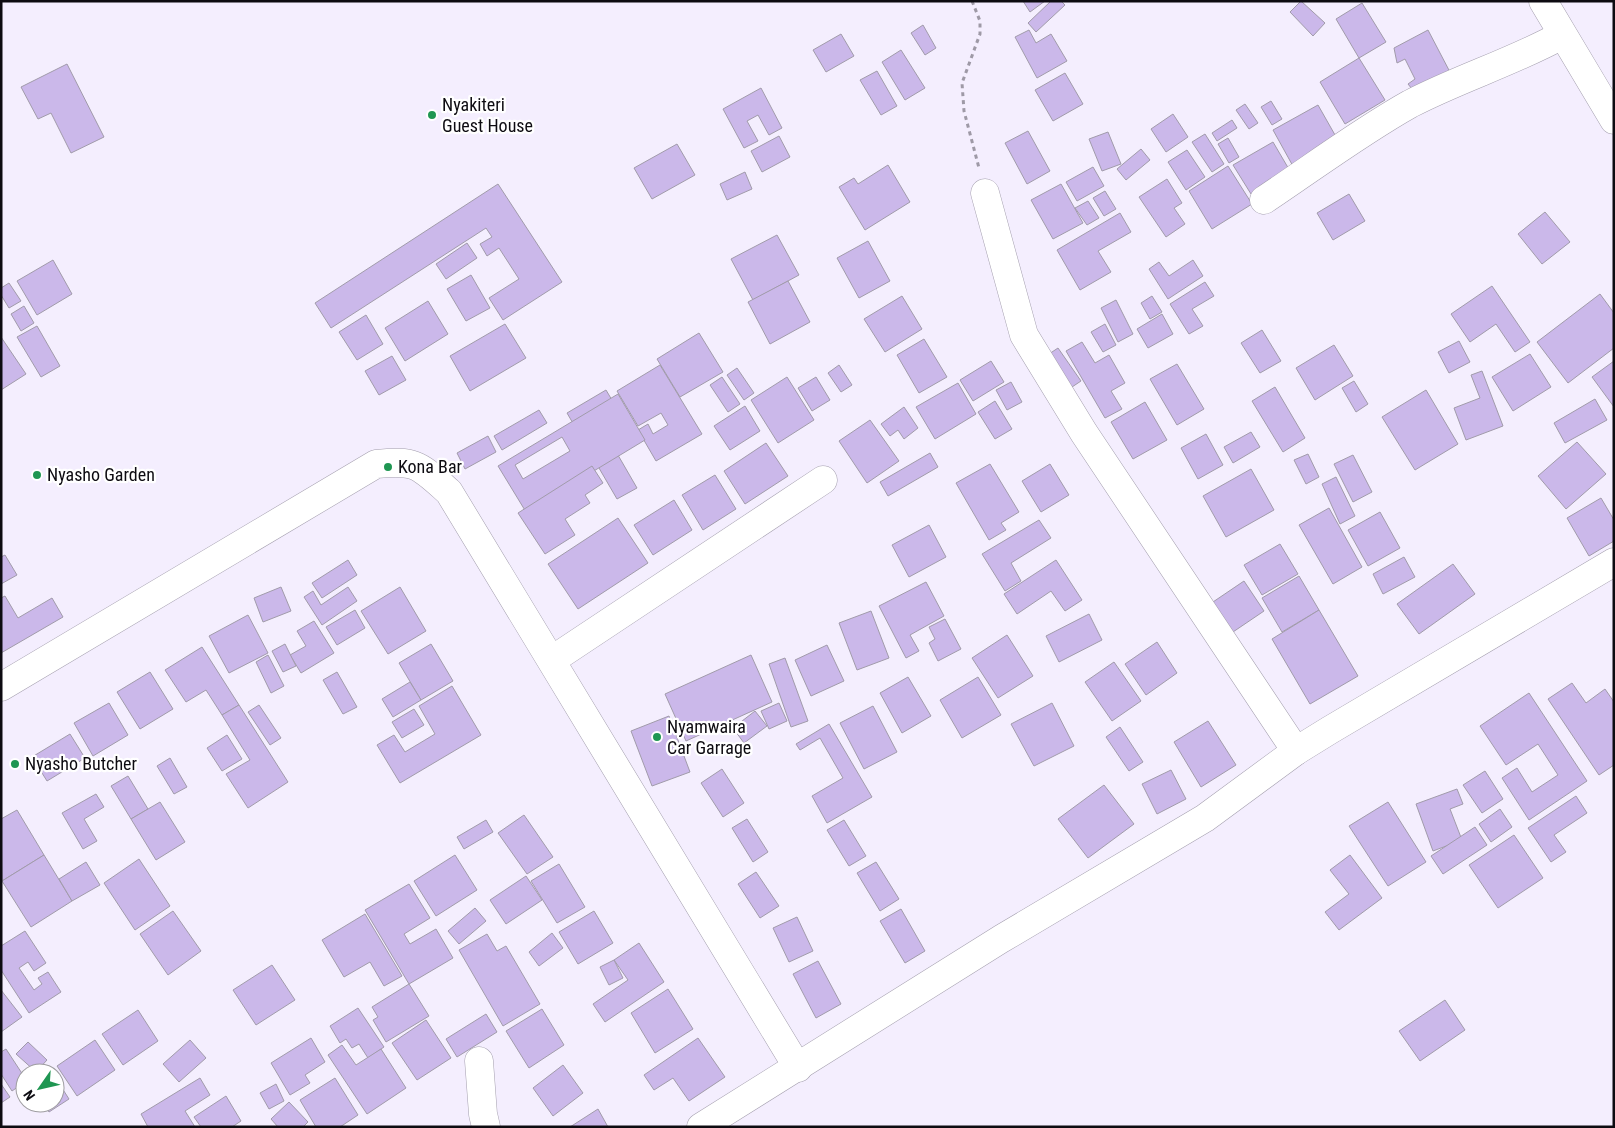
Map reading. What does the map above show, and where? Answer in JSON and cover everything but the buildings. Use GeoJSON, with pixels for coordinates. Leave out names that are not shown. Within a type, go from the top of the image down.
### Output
{"type":"FeatureCollection","features":[{"type":"Feature","properties":{"kind":"street"},"geometry":{"type":"LineString","coordinates":[[1543,1],[1614,120]]}},
{"type":"Feature","properties":{"kind":"street"},"geometry":{"type":"LineString","coordinates":[[1264,200],[1410,104],[1460,80],[1535,50],[1562,35]]}},
{"type":"Feature","properties":{"kind":"street"},"geometry":{"type":"LineString","coordinates":[[985,193],[1024,335],[1084,433],[1296,751]]}},
{"type":"Feature","properties":{"kind":"street"},"geometry":{"type":"LineString","coordinates":[[1,687],[376,464],[412,463],[423,468],[449,492],[798,1068]]}},
{"type":"Feature","properties":{"kind":"street"},"geometry":{"type":"LineString","coordinates":[[552,660],[822,480]]}},
{"type":"Feature","properties":{"kind":"street"},"geometry":{"type":"LineString","coordinates":[[701,1127],[798,1068],[1001,939],[1205,818],[1296,751],[1498,629],[1614,562]]}},
{"type":"Feature","properties":{"kind":"street"},"geometry":{"type":"LineString","coordinates":[[479,1061],[483,1114],[486,1127]]}},
{"type":"Feature","properties":{"kind":"path"},"geometry":{"type":"LineString","coordinates":[[972,1],[980,21],[980,34],[962,83],[964,111],[985,193]]}},
{"type":"Feature","properties":{"kind":"place","name":"Nyakiteri Guest House"},"geometry":{"type":"Point","coordinates":[432,115]}},
{"type":"Feature","properties":{"kind":"place","name":"Kona Bar"},"geometry":{"type":"Point","coordinates":[388,467]}},
{"type":"Feature","properties":{"kind":"place","name":"Nyasho Garden"},"geometry":{"type":"Point","coordinates":[37,475]}},
{"type":"Feature","properties":{"kind":"place","name":"Nyamwaira Car Garrage"},"geometry":{"type":"Point","coordinates":[657,737]}},
{"type":"Feature","properties":{"kind":"place","name":"Nyasho Butcher"},"geometry":{"type":"Point","coordinates":[15,764]}}]}
